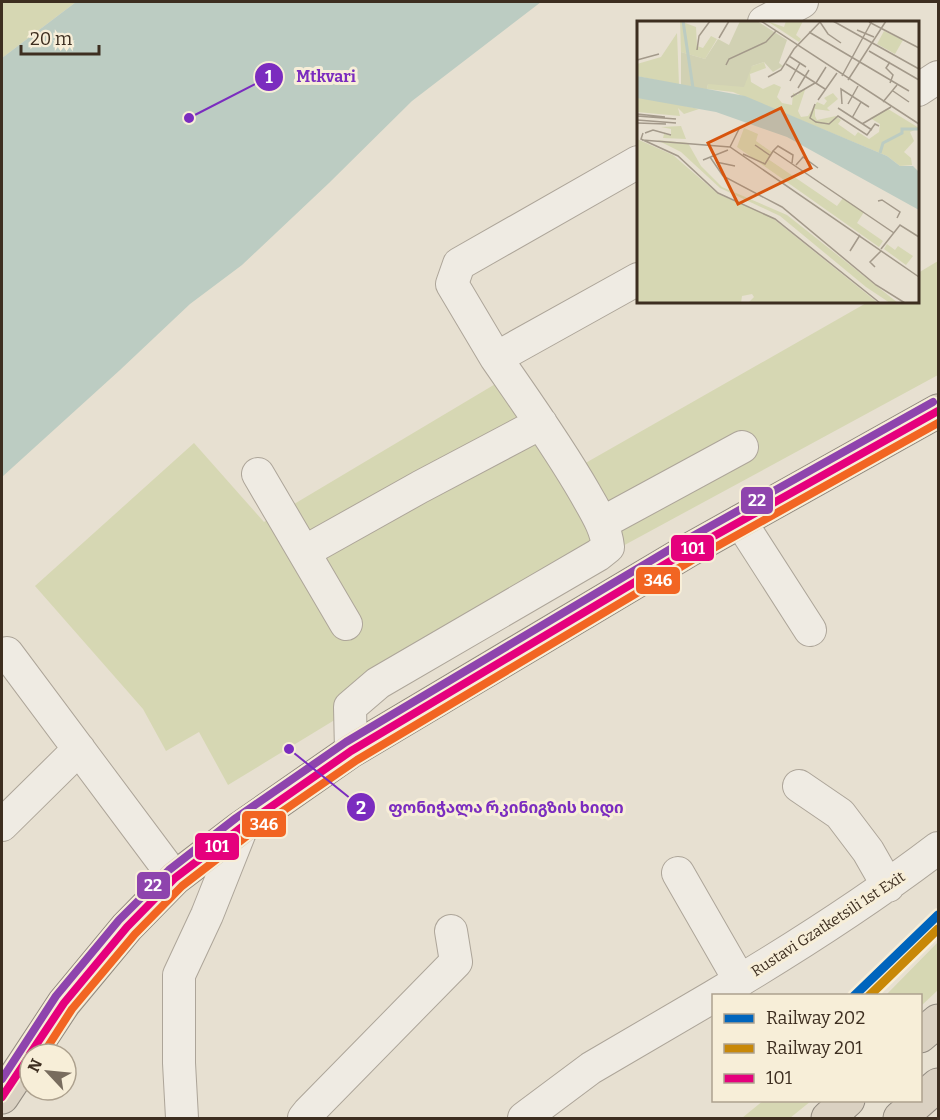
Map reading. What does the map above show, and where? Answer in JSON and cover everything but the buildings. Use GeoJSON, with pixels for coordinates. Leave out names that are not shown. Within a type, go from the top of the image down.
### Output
{"type":"FeatureCollection","features":[{"type":"Feature","properties":{"kind":"highway"},"geometry":{"type":"LineString","coordinates":[[2,1097],[64,1003],[127,927],[175,878],[242,827],[351,751],[679,556],[939,411]]}},
{"type":"Feature","properties":{"kind":"highway"},"geometry":{"type":"LineString","coordinates":[[922,1035],[939,1021]]}},
{"type":"Feature","properties":{"kind":"highway"},"geometry":{"type":"LineString","coordinates":[[922,1100],[939,1085]]}},
{"type":"Feature","properties":{"kind":"highway"},"geometry":{"type":"LineString","coordinates":[[828,1119],[847,1102]]}},
{"type":"Feature","properties":{"kind":"highway"},"geometry":{"type":"LineString","coordinates":[[900,1119],[920,1102]]}},
{"type":"Feature","properties":{"kind":"street"},"geometry":{"type":"LineString","coordinates":[[766,21],[802,2]]}},
{"type":"Feature","properties":{"kind":"street"},"geometry":{"type":"LineString","coordinates":[[919,89],[939,77]]}},
{"type":"Feature","properties":{"kind":"street"},"geometry":{"type":"LineString","coordinates":[[351,751],[350,707],[378,683],[608,547],[607,536],[602,524],[566,459],[496,358],[452,284],[459,264],[637,163]]}},
{"type":"Feature","properties":{"kind":"street"},"geometry":{"type":"LineString","coordinates":[[496,358],[637,280]]}},
{"type":"Feature","properties":{"kind":"street"},"geometry":{"type":"LineString","coordinates":[[304,552],[541,423]]}},
{"type":"Feature","properties":{"kind":"street"},"geometry":{"type":"LineString","coordinates":[[602,524],[742,447]]}},
{"type":"Feature","properties":{"kind":"street"},"geometry":{"type":"LineString","coordinates":[[258,474],[346,624]]}},
{"type":"Feature","properties":{"kind":"street"},"geometry":{"type":"LineString","coordinates":[[740,521],[810,630]]}},
{"type":"Feature","properties":{"kind":"street"},"geometry":{"type":"LineString","coordinates":[[7,653],[175,878]]}},
{"type":"Feature","properties":{"kind":"street"},"geometry":{"type":"LineString","coordinates":[[2,825],[79,749]]}},
{"type":"Feature","properties":{"kind":"street"},"geometry":{"type":"LineString","coordinates":[[799,786],[840,814],[868,850],[888,886]]}},
{"type":"Feature","properties":{"kind":"street"},"geometry":{"type":"LineString","coordinates":[[182,1119],[179,1063],[179,975],[207,915],[242,827]]}},
{"type":"Feature","properties":{"kind":"street","name":"Rustavi Gzatketsili 1st Exit"},"geometry":{"type":"LineString","coordinates":[[723,991],[769,964],[888,886],[939,848]]}},
{"type":"Feature","properties":{"kind":"street"},"geometry":{"type":"LineString","coordinates":[[678,873],[723,991]]}},
{"type":"Feature","properties":{"kind":"street"},"geometry":{"type":"LineString","coordinates":[[304,1119],[456,962],[451,931]]}},
{"type":"Feature","properties":{"kind":"street","name":"Rustavi Gzatketsili 1st Exit"},"geometry":{"type":"LineString","coordinates":[[524,1119],[591,1068],[712,997]]}},
{"type":"Feature","properties":{"kind":"green space"},"geometry":{"type":"Polygon","coordinates":[[[2,2],[76,2],[2,58],[2,2]]]}},
{"type":"Feature","properties":{"kind":"green space"},"geometry":{"type":"Polygon","coordinates":[[[938,261],[938,375],[597,560],[228,785],[199,732],[166,751],[143,709],[35,586],[194,443],[264,522],[512,374],[568,473],[866,303],[919,303],[919,272],[938,261]]]}},
{"type":"Feature","properties":{"kind":"green space"},"geometry":{"type":"Polygon","coordinates":[[[938,942],[938,990],[922,1005],[922,994],[887,994],[938,942]]]}},
{"type":"Feature","properties":{"kind":"green space"},"geometry":{"type":"Polygon","coordinates":[[[762,1102],[810,1102],[790,1118],[742,1118],[762,1102]]]}},
{"type":"Feature","properties":{"kind":"shaded area"},"geometry":{"type":"Polygon","coordinates":[[[76,2],[541,2],[412,101],[242,265],[190,304],[2,477],[2,58],[76,2]]]}},
{"type":"Feature","properties":{"kind":"rail line","name":"202"},"geometry":{"type":"LineString","coordinates":[[856,994],[938,915]]}},
{"type":"Feature","properties":{"kind":"rail line","name":"201"},"geometry":{"type":"LineString","coordinates":[[871,994],[938,929]]}},
{"type":"Feature","properties":{"kind":"transit line","name":"22"},"geometry":{"type":"LineString","coordinates":[[2,1079],[56,996],[119,920],[169,870],[236,818],[346,742],[684,541],[933,402]]}},
{"type":"Feature","properties":{"kind":"transit line","name":"101"},"geometry":{"type":"LineString","coordinates":[[38,1042],[64,1003],[127,927],[175,878],[242,827],[351,751],[689,550],[938,411]]}},
{"type":"Feature","properties":{"kind":"transit line","name":"346"},"geometry":{"type":"LineString","coordinates":[[51,1042],[72,1009],[135,934],[182,886],[248,835],[357,760],[694,559],[938,423]]}},
{"type":"Feature","properties":{"kind":"transit line","name":"101"},"geometry":{"type":"LineString","coordinates":[[2,1097],[18,1073]]}},
{"type":"Feature","properties":{"kind":"place","name":"Mtkvari"},"geometry":{"type":"Point","coordinates":[189,118]}},
{"type":"Feature","properties":{"kind":"place","name":"ფონიჭალა რკინიგზის ხიდი"},"geometry":{"type":"Point","coordinates":[289,749]}}]}
